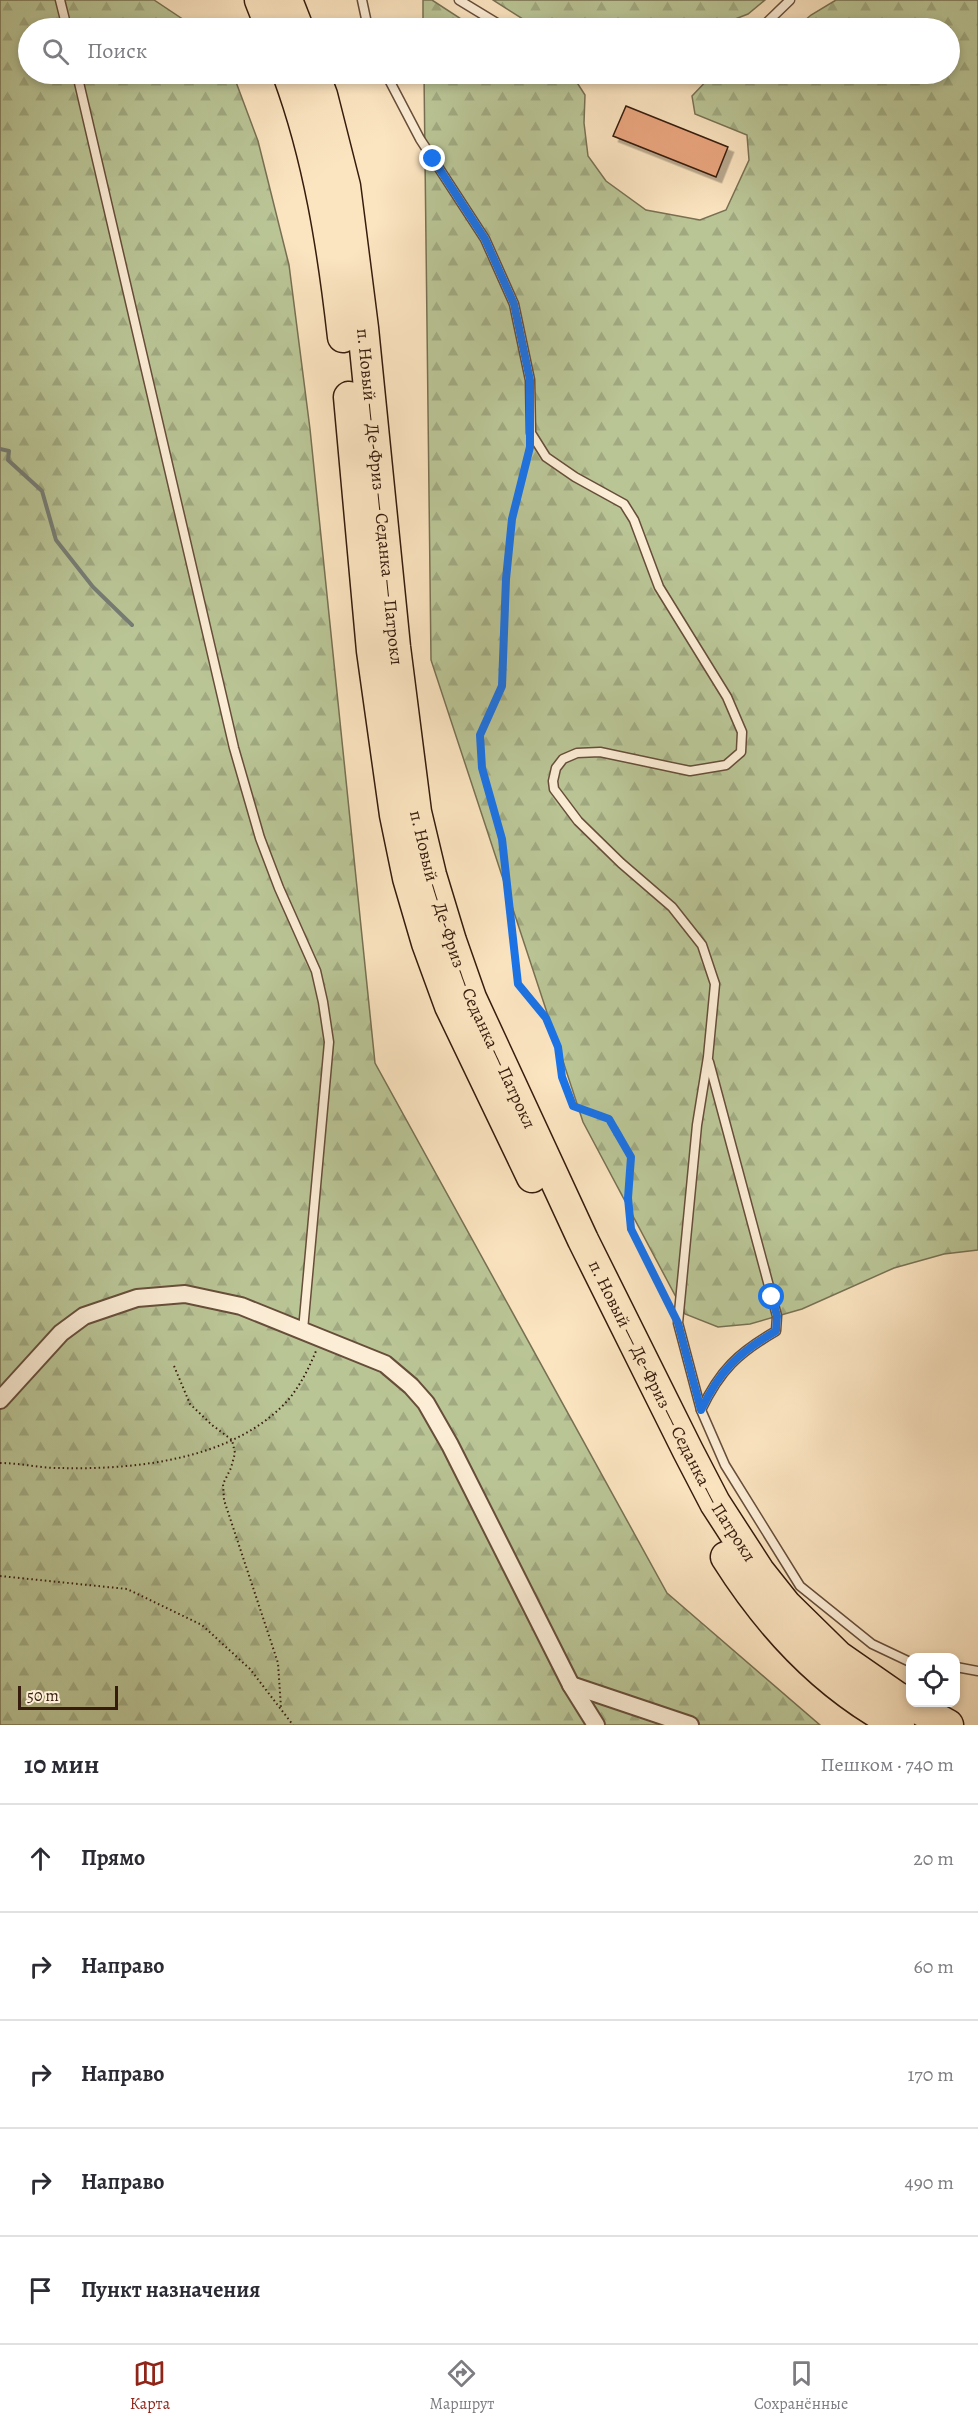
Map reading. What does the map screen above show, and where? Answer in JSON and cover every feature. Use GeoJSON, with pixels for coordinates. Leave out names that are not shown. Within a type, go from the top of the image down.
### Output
{"type":"FeatureCollection","features":[{"type":"Feature","properties":{"kind":"highway"},"geometry":{"type":"LineString","coordinates":[[260,0],[267,18]]}},
{"type":"Feature","properties":{"kind":"highway"},"geometry":{"type":"LineString","coordinates":[[287,0],[294,18]]}},
{"type":"Feature","properties":{"kind":"highway","name":"п. Новый — Де-Фриз — Седанка — Патрокл"},"geometry":{"type":"LineString","coordinates":[[292,84],[300,105],[324,205],[343,334],[372,651],[395,815],[408,878],[427,943],[450,1006],[566,1251],[700,1516],[744,1585],[770,1620],[823,1673],[881,1716],[899,1725]]}},
{"type":"Feature","properties":{"kind":"highway","name":"п. Новый — Де-Фриз — Седанка — Патрокл"},"geometry":{"type":"LineString","coordinates":[[318,84],[345,186],[363,328],[395,647],[416,812],[450,941],[471,998],[583,1240],[688,1451],[715,1503],[753,1561],[786,1605],[838,1656],[897,1697],[948,1725]]}},
{"type":"Feature","properties":{"kind":"street"},"geometry":{"type":"LineString","coordinates":[[0,1400],[61,1333],[84,1316],[137,1298],[185,1294],[241,1306],[385,1364],[426,1402],[450,1444],[571,1684],[596,1725]]}},
{"type":"Feature","properties":{"kind":"street"},"geometry":{"type":"LineString","coordinates":[[571,1684],[690,1725]]}},
{"type":"Feature","properties":{"kind":"lane"},"geometry":{"type":"LineString","coordinates":[[60,0],[64,18]]}},
{"type":"Feature","properties":{"kind":"lane"},"geometry":{"type":"LineString","coordinates":[[362,0],[366,18]]}},
{"type":"Feature","properties":{"kind":"lane"},"geometry":{"type":"LineString","coordinates":[[459,0],[489,18]]}},
{"type":"Feature","properties":{"kind":"lane"},"geometry":{"type":"LineString","coordinates":[[771,18],[790,0]]}},
{"type":"Feature","properties":{"kind":"lane"},"geometry":{"type":"LineString","coordinates":[[79,84],[234,748],[260,838],[279,888],[316,971],[323,1002],[329,1041],[303,1330]]}},
{"type":"Feature","properties":{"kind":"lane"},"geometry":{"type":"LineString","coordinates":[[391,84],[420,139],[485,239],[514,304],[530,380],[531,433],[546,457],[575,477],[624,504],[633,520],[659,587],[727,697],[742,732],[741,753],[726,765],[690,771],[600,752],[577,753],[564,759],[556,768],[554,789],[578,821],[621,863],[672,907],[702,945],[715,984],[708,1057],[697,1125],[678,1323],[701,1410],[725,1465],[800,1586],[872,1644],[906,1660]]}},
{"type":"Feature","properties":{"kind":"lane"},"geometry":{"type":"LineString","coordinates":[[701,1410],[711,1388],[726,1368],[756,1343],[776,1331],[777,1316],[708,1057]]}},
{"type":"Feature","properties":{"kind":"lane"},"geometry":{"type":"LineString","coordinates":[[960,1668],[978,1671]]}},
{"type":"Feature","properties":{"kind":"path"},"geometry":{"type":"LineString","coordinates":[[531,433],[530,447],[512,519],[506,579],[502,686],[480,735],[482,768],[502,839],[518,984],[546,1018],[558,1047],[562,1077],[573,1106],[609,1119],[631,1157],[628,1198],[631,1229],[678,1323]]}},
{"type":"Feature","properties":{"kind":"path"},"geometry":{"type":"LineString","coordinates":[[0,1463],[58,1468],[159,1462],[206,1451],[263,1422],[289,1399],[306,1373],[321,1337]]}},
{"type":"Feature","properties":{"kind":"path"},"geometry":{"type":"LineString","coordinates":[[174,1366],[190,1404],[231,1440],[235,1453],[223,1484],[224,1500],[278,1663],[280,1708]]}},
{"type":"Feature","properties":{"kind":"path"},"geometry":{"type":"LineString","coordinates":[[0,1576],[127,1589],[202,1624],[250,1669],[294,1725]]}},
{"type":"Feature","properties":{"kind":"green space"},"geometry":{"type":"Polygon","coordinates":[[[0,0],[154,0],[181,18],[18,18],[18,84],[237,84],[258,141],[289,265],[310,429],[375,1063],[667,1593],[820,1725],[0,1725],[0,0]]]}},
{"type":"Feature","properties":{"kind":"green space"},"geometry":{"type":"Polygon","coordinates":[[[423,0],[432,0],[460,18],[423,18],[423,0]]]}},
{"type":"Feature","properties":{"kind":"green space"},"geometry":{"type":"Polygon","coordinates":[[[493,0],[765,0],[748,14],[738,18],[521,18],[493,0]]]}},
{"type":"Feature","properties":{"kind":"green space"},"geometry":{"type":"Polygon","coordinates":[[[836,0],[978,0],[978,1250],[944,1254],[894,1268],[802,1309],[750,1324],[718,1327],[685,1314],[583,1122],[431,660],[424,84],[578,84],[585,95],[584,123],[588,156],[606,181],[646,210],[700,220],[726,210],[749,160],[747,135],[695,114],[692,96],[703,84],[960,84],[960,18],[808,18],[836,0]]]}},
{"type":"Feature","properties":{"kind":"building"},"geometry":{"type":"Polygon","coordinates":[[[626,106],[728,147],[716,177],[613,136],[626,106]]]}},
{"type":"Feature","properties":{"kind":"waterway"},"geometry":{"type":"LineString","coordinates":[[0,449],[9,451],[8,460],[42,491],[56,540],[93,587],[132,625]]}},
{"type":"Feature","properties":{"kind":"route"},"geometry":{"type":"LineString","coordinates":[[433,159],[485,239],[514,304],[530,380],[530,447],[512,519],[506,579],[502,686],[480,735],[482,768],[502,839],[518,984],[546,1018],[558,1047],[562,1077],[573,1106],[609,1119],[631,1157],[628,1198],[631,1229],[678,1323],[701,1410],[711,1388],[726,1368],[756,1343],[776,1331],[777,1316],[772,1297]]}}]}
